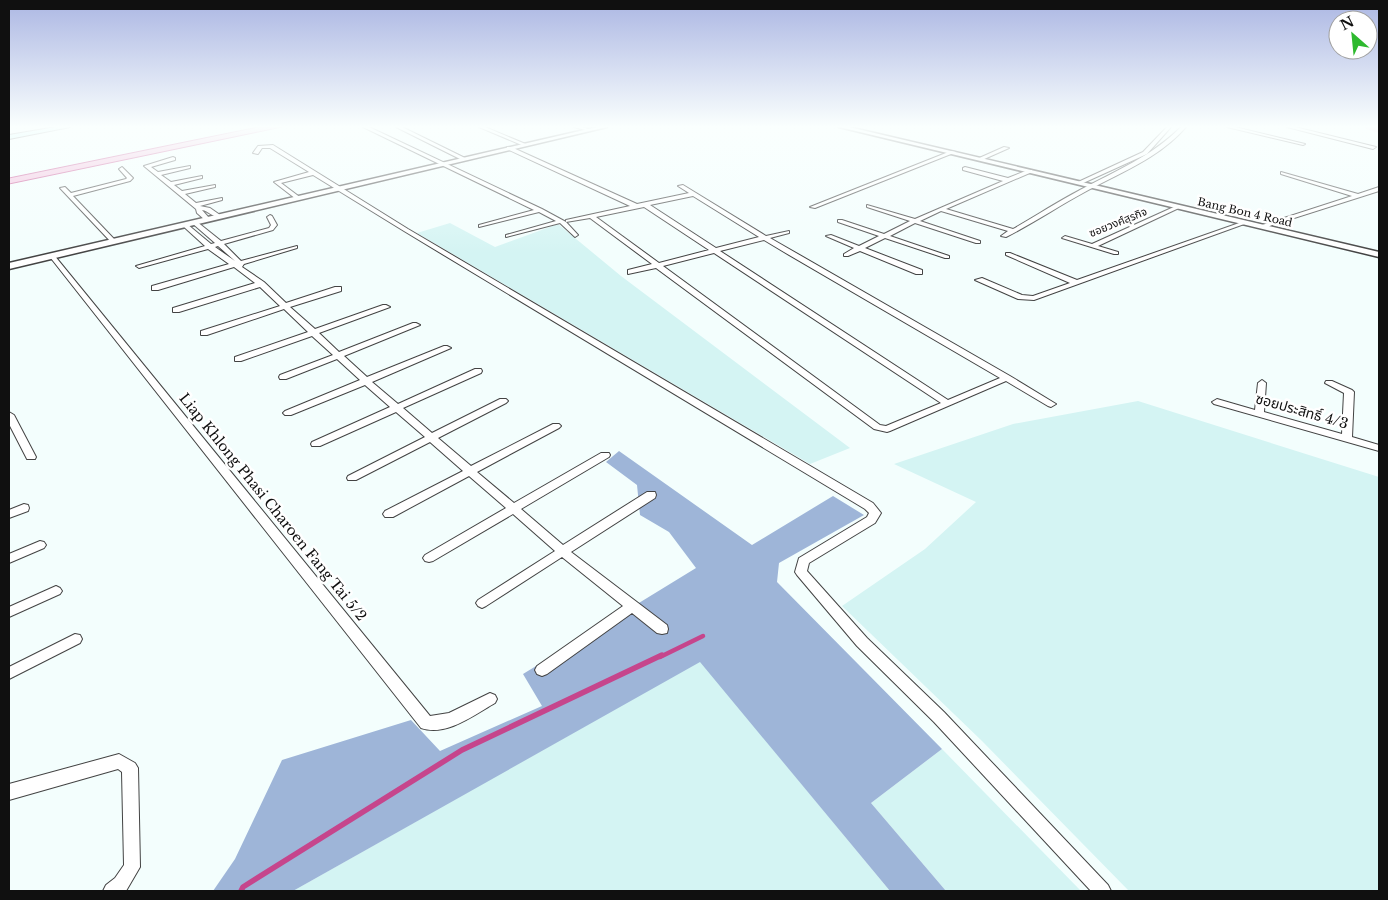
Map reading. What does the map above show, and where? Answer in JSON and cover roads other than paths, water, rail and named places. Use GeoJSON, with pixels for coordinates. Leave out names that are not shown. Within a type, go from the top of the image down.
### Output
{"type":"FeatureCollection","features":[{"type":"Feature","properties":{"kind":"street"},"geometry":{"type":"LineString","coordinates":[[151,169],[197,207],[199,212],[207,219]]}},
{"type":"Feature","properties":{"kind":"street"},"geometry":{"type":"LineString","coordinates":[[157,174],[179,169]]}},
{"type":"Feature","properties":{"kind":"street"},"geometry":{"type":"LineString","coordinates":[[307,169],[869,506],[875,513],[871,520],[803,561],[800,572],[862,642],[939,717],[1102,891]]}},
{"type":"Feature","properties":{"kind":"street"},"geometry":{"type":"LineString","coordinates":[[9,266],[420,169]]}},
{"type":"Feature","properties":{"kind":"street"},"geometry":{"type":"LineString","coordinates":[[453,169],[564,221],[575,235]]}},
{"type":"Feature","properties":{"kind":"street"},"geometry":{"type":"LineString","coordinates":[[555,169],[635,206]]}},
{"type":"Feature","properties":{"kind":"street"},"geometry":{"type":"LineString","coordinates":[[813,207],[910,169]]}},
{"type":"Feature","properties":{"kind":"street"},"geometry":{"type":"LineString","coordinates":[[965,169],[1007,180]]}},
{"type":"Feature","properties":{"kind":"street","name":"Bang Bon 4 Road"},"geometry":{"type":"LineString","coordinates":[[1022,169],[1379,255]]}},
{"type":"Feature","properties":{"kind":"street"},"geometry":{"type":"LineString","coordinates":[[1079,183],[1110,169]]}},
{"type":"Feature","properties":{"kind":"street"},"geometry":{"type":"LineString","coordinates":[[1004,236],[1091,186],[1126,169]]}},
{"type":"Feature","properties":{"kind":"street"},"geometry":{"type":"LineString","coordinates":[[69,195],[128,180],[130,178],[122,170]]}},
{"type":"Feature","properties":{"kind":"street"},"geometry":{"type":"LineString","coordinates":[[846,255],[940,209],[1030,171]]}},
{"type":"Feature","properties":{"kind":"street"},"geometry":{"type":"LineString","coordinates":[[298,198],[277,182],[313,173]]}},
{"type":"Feature","properties":{"kind":"street"},"geometry":{"type":"LineString","coordinates":[[1283,173],[1356,195]]}},
{"type":"Feature","properties":{"kind":"street"},"geometry":{"type":"LineString","coordinates":[[170,184],[200,176]]}},
{"type":"Feature","properties":{"kind":"street"},"geometry":{"type":"LineString","coordinates":[[181,193],[212,186]]}},
{"type":"Feature","properties":{"kind":"street"},"geometry":{"type":"LineString","coordinates":[[681,186],[765,238],[1051,404]]}},
{"type":"Feature","properties":{"kind":"street"},"geometry":{"type":"LineString","coordinates":[[63,188],[113,241]]}},
{"type":"Feature","properties":{"kind":"street"},"geometry":{"type":"LineString","coordinates":[[1261,227],[1379,189]]}},
{"type":"Feature","properties":{"kind":"street"},"geometry":{"type":"LineString","coordinates":[[508,236],[564,221],[694,194]]}},
{"type":"Feature","properties":{"kind":"street"},"geometry":{"type":"LineString","coordinates":[[197,207],[220,199]]}},
{"type":"Feature","properties":{"kind":"street"},"geometry":{"type":"LineString","coordinates":[[644,204],[948,403]]}},
{"type":"Feature","properties":{"kind":"street"},"geometry":{"type":"LineString","coordinates":[[869,206],[978,242]]}},
{"type":"Feature","properties":{"kind":"street"},"geometry":{"type":"LineString","coordinates":[[197,207],[208,209],[218,216]]}},
{"type":"Feature","properties":{"kind":"street","name":"ซอยวงศ์สุรกิจ"},"geometry":{"type":"LineString","coordinates":[[1065,238],[1092,246],[1178,208]]}},
{"type":"Feature","properties":{"kind":"street"},"geometry":{"type":"LineString","coordinates":[[940,209],[1014,231]]}},
{"type":"Feature","properties":{"kind":"street"},"geometry":{"type":"LineString","coordinates":[[481,226],[540,210]]}},
{"type":"Feature","properties":{"kind":"street"},"geometry":{"type":"LineString","coordinates":[[138,266],[271,229],[274,225],[270,216]]}},
{"type":"Feature","properties":{"kind":"street"},"geometry":{"type":"LineString","coordinates":[[591,216],[877,427],[887,429],[1006,378]]}},
{"type":"Feature","properties":{"kind":"street"},"geometry":{"type":"LineString","coordinates":[[840,221],[947,257]]}},
{"type":"Feature","properties":{"kind":"street"},"geometry":{"type":"LineString","coordinates":[[194,222],[219,244],[239,266]]}},
{"type":"Feature","properties":{"kind":"street"},"geometry":{"type":"LineString","coordinates":[[979,280],[1025,299],[1034,298],[1244,223]]}},
{"type":"Feature","properties":{"kind":"street"},"geometry":{"type":"LineString","coordinates":[[185,224],[209,246],[239,266],[261,284],[366,381],[433,437],[561,550],[662,630]]}},
{"type":"Feature","properties":{"kind":"street"},"geometry":{"type":"LineString","coordinates":[[631,272],[787,232]]}},
{"type":"Feature","properties":{"kind":"street"},"geometry":{"type":"LineString","coordinates":[[829,236],[918,272]]}},
{"type":"Feature","properties":{"kind":"street"},"geometry":{"type":"LineString","coordinates":[[1092,246],[1116,253]]}},
{"type":"Feature","properties":{"kind":"street"},"geometry":{"type":"LineString","coordinates":[[155,288],[239,266],[295,247]]}},
{"type":"Feature","properties":{"kind":"street"},"geometry":{"type":"LineString","coordinates":[[1008,254],[1077,283]]}},
{"type":"Feature","properties":{"kind":"street","name":"Liap Khlong Phasi Charoen Fang Tai 5/2"},"geometry":{"type":"LineString","coordinates":[[52,256],[426,722],[436,724],[450,720],[490,699]]}},
{"type":"Feature","properties":{"kind":"street"},"geometry":{"type":"LineString","coordinates":[[176,310],[261,284]]}},
{"type":"Feature","properties":{"kind":"street"},"geometry":{"type":"LineString","coordinates":[[204,333],[338,289]]}},
{"type":"Feature","properties":{"kind":"street"},"geometry":{"type":"LineString","coordinates":[[238,359],[386,307]]}},
{"type":"Feature","properties":{"kind":"street"},"geometry":{"type":"LineString","coordinates":[[283,377],[416,325]]}},
{"type":"Feature","properties":{"kind":"street"},"geometry":{"type":"LineString","coordinates":[[288,414],[447,348]]}},
{"type":"Feature","properties":{"kind":"street"},"geometry":{"type":"LineString","coordinates":[[316,444],[478,371]]}},
{"type":"Feature","properties":{"kind":"street"},"geometry":{"type":"LineString","coordinates":[[1329,382],[1349,392],[1347,439]]}},
{"type":"Feature","properties":{"kind":"street"},"geometry":{"type":"LineString","coordinates":[[1259,414],[1262,383]]}},
{"type":"Feature","properties":{"kind":"street"},"geometry":{"type":"LineString","coordinates":[[352,478],[503,401]]}},
{"type":"Feature","properties":{"kind":"street","name":"ซอยประสิทธิ์ 4/3"},"geometry":{"type":"LineString","coordinates":[[1218,402],[1379,448]]}},
{"type":"Feature","properties":{"kind":"street"},"geometry":{"type":"LineString","coordinates":[[9,415],[31,457]]}},
{"type":"Feature","properties":{"kind":"street"},"geometry":{"type":"LineString","coordinates":[[389,514],[556,426]]}},
{"type":"Feature","properties":{"kind":"street"},"geometry":{"type":"LineString","coordinates":[[429,558],[605,455]]}},
{"type":"Feature","properties":{"kind":"street"},"geometry":{"type":"LineString","coordinates":[[482,603],[561,550],[650,495]]}},
{"type":"Feature","properties":{"kind":"street"},"geometry":{"type":"LineString","coordinates":[[9,514],[24,508]]}},
{"type":"Feature","properties":{"kind":"street"},"geometry":{"type":"LineString","coordinates":[[9,559],[40,545]]}},
{"type":"Feature","properties":{"kind":"street"},"geometry":{"type":"LineString","coordinates":[[9,612],[56,591]]}},
{"type":"Feature","properties":{"kind":"street"},"geometry":{"type":"LineString","coordinates":[[542,670],[632,606]]}},
{"type":"Feature","properties":{"kind":"street"},"geometry":{"type":"LineString","coordinates":[[9,672],[76,639]]}},
{"type":"Feature","properties":{"kind":"street"},"geometry":{"type":"LineString","coordinates":[[9,792],[119,761],[130,768],[132,867],[121,884],[112,891]]}},
{"type":"Feature","properties":{"kind":"waterway"},"geometry":{"type":"LineString","coordinates":[[660,657],[703,636]]}},
{"type":"Feature","properties":{"kind":"waterway"},"geometry":{"type":"LineString","coordinates":[[241,891],[243,887],[462,750],[662,655]]}}]}
